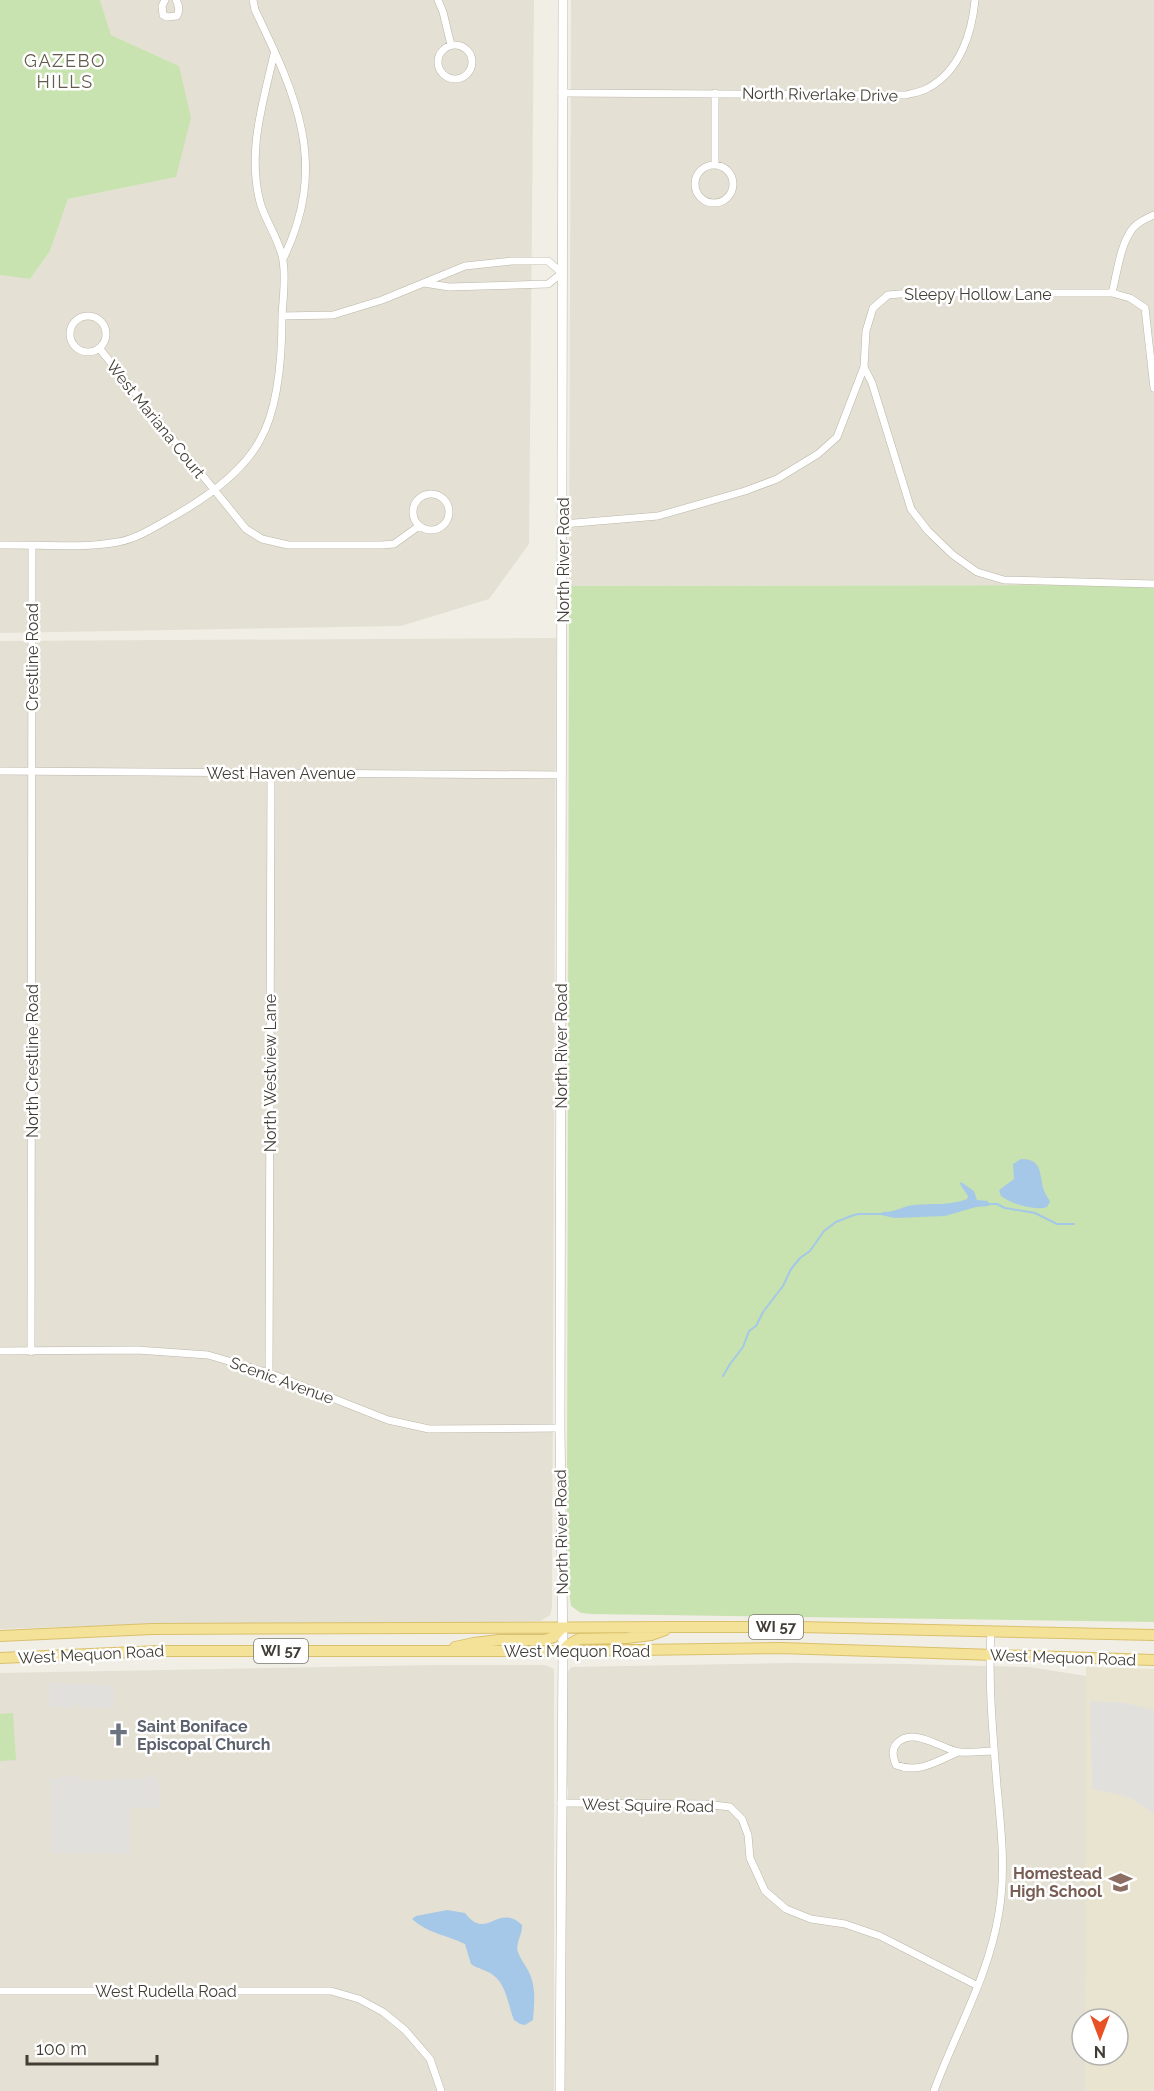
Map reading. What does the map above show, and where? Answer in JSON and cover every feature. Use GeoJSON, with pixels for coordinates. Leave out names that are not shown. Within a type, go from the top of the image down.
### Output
{"type":"FeatureCollection","features":[{"type":"Feature","properties":{"kind":"main road","name":"West Mequon Road"},"geometry":{"type":"LineString","coordinates":[[0,1636],[152,1629],[674,1627],[1154,1635]]}},
{"type":"Feature","properties":{"kind":"main road"},"geometry":{"type":"LineString","coordinates":[[563,1651],[579,1639],[651,1635],[674,1627]]}},
{"type":"Feature","properties":{"kind":"main road"},"geometry":{"type":"LineString","coordinates":[[441,1651],[499,1640],[544,1640],[554,1637],[562,1628]]}},
{"type":"Feature","properties":{"kind":"main road","name":"West Mequon Road"},"geometry":{"type":"LineString","coordinates":[[0,1658],[159,1651],[563,1651],[780,1648],[1154,1660]]}},
{"type":"Feature","properties":{"kind":"street"},"geometry":{"type":"LineString","coordinates":[[165,0],[162,6],[163,15],[172,17],[177,16],[179,12],[176,0]]}},
{"type":"Feature","properties":{"kind":"street"},"geometry":{"type":"LineString","coordinates":[[0,545],[88,546],[120,542],[140,534],[186,509],[213,490],[238,469],[261,440],[275,399],[282,340],[284,259],[295,235],[306,176],[304,139],[293,94],[274,54],[253,0]]}},
{"type":"Feature","properties":{"kind":"street"},"geometry":{"type":"LineString","coordinates":[[438,0],[451,45]]}},
{"type":"Feature","properties":{"kind":"street","name":"North River Road"},"geometry":{"type":"LineString","coordinates":[[560,2091],[563,1651],[560,1428],[563,0]]}},
{"type":"Feature","properties":{"kind":"street","name":"North Riverlake Drive"},"geometry":{"type":"LineString","coordinates":[[562,93],[906,95],[928,88],[947,74],[959,58],[968,40],[975,0]]}},
{"type":"Feature","properties":{"kind":"street"},"geometry":{"type":"LineString","coordinates":[[451,45],[462,47],[470,54],[472,60],[470,71],[456,80],[445,76],[438,68],[438,56],[451,45]]}},
{"type":"Feature","properties":{"kind":"street"},"geometry":{"type":"LineString","coordinates":[[274,54],[259,115],[254,154],[257,189],[261,204],[284,259]]}},
{"type":"Feature","properties":{"kind":"street"},"geometry":{"type":"LineString","coordinates":[[715,93],[715,165]]}},
{"type":"Feature","properties":{"kind":"street"},"geometry":{"type":"LineString","coordinates":[[715,165],[721,166],[730,174],[733,185],[729,196],[719,203],[701,198],[697,192],[695,180],[703,169],[715,165]]}},
{"type":"Feature","properties":{"kind":"street"},"geometry":{"type":"LineString","coordinates":[[1154,215],[1133,228],[1121,252],[1112,293],[1130,298],[1145,308],[1154,388]]}},
{"type":"Feature","properties":{"kind":"street"},"geometry":{"type":"LineString","coordinates":[[282,316],[333,315],[382,300],[465,266],[512,261],[548,261],[562,273],[548,284],[449,286],[424,283]]}},
{"type":"Feature","properties":{"kind":"street","name":"Sleepy Hollow Lane"},"geometry":{"type":"LineString","coordinates":[[864,367],[866,331],[873,308],[888,295],[1112,293]]}},
{"type":"Feature","properties":{"kind":"street","name":"West Mariana Court"},"geometry":{"type":"LineString","coordinates":[[89,316],[100,320],[106,331],[99,348],[88,351],[74,344],[70,334],[73,323],[77,319],[89,316]]}},
{"type":"Feature","properties":{"kind":"street","name":"West Mariana Court"},"geometry":{"type":"LineString","coordinates":[[99,348],[246,529],[262,539],[288,546],[382,546],[394,544],[418,526]]}},
{"type":"Feature","properties":{"kind":"street"},"geometry":{"type":"LineString","coordinates":[[563,524],[658,516],[735,494],[777,479],[818,454],[837,437],[864,367]]}},
{"type":"Feature","properties":{"kind":"street"},"geometry":{"type":"LineString","coordinates":[[864,367],[872,382],[911,508],[928,531],[953,555],[977,572],[1004,580],[1154,584]]}},
{"type":"Feature","properties":{"kind":"street"},"geometry":{"type":"LineString","coordinates":[[427,494],[443,498],[449,509],[446,522],[430,530],[418,526],[412,510],[417,500],[427,494]]}},
{"type":"Feature","properties":{"kind":"street","name":"Crestline Road"},"geometry":{"type":"LineString","coordinates":[[32,545],[32,770]]}},
{"type":"Feature","properties":{"kind":"street","name":"North Crestline Road"},"geometry":{"type":"LineString","coordinates":[[31,1352],[32,770]]}},
{"type":"Feature","properties":{"kind":"street","name":"West Haven Avenue"},"geometry":{"type":"LineString","coordinates":[[0,771],[562,775]]}},
{"type":"Feature","properties":{"kind":"street","name":"North Westview Lane"},"geometry":{"type":"LineString","coordinates":[[269,1372],[271,773]]}},
{"type":"Feature","properties":{"kind":"street","name":"Scenic Avenue"},"geometry":{"type":"LineString","coordinates":[[0,1351],[136,1350],[208,1354],[269,1372],[388,1420],[429,1429],[560,1428]]}},
{"type":"Feature","properties":{"kind":"street"},"geometry":{"type":"LineString","coordinates":[[934,2091],[991,1954],[1000,1910],[1003,1848],[994,1751],[991,1631]]}},
{"type":"Feature","properties":{"kind":"street"},"geometry":{"type":"LineString","coordinates":[[958,1752],[931,1741],[903,1738],[895,1745],[892,1754],[896,1766],[906,1769],[920,1768],[958,1752],[994,1751]]}},
{"type":"Feature","properties":{"kind":"street","name":"West Squire Road"},"geometry":{"type":"LineString","coordinates":[[561,1803],[705,1804],[730,1807],[742,1819],[748,1835],[750,1858],[765,1892],[786,1909],[811,1919],[845,1924],[880,1936],[978,1986]]}},
{"type":"Feature","properties":{"kind":"street","name":"West Rudella Road"},"geometry":{"type":"LineString","coordinates":[[0,1991],[331,1991],[359,1999],[383,2012],[405,2030],[430,2059],[441,2091]]}},
{"type":"Feature","properties":{"kind":"shaded area"},"geometry":{"type":"Polygon","coordinates":[[[100,0],[534,0],[529,544],[489,599],[401,626],[0,633],[0,275],[30,279],[50,251],[68,199],[176,177],[179,66],[111,35],[100,0]]]}},
{"type":"Feature","properties":{"kind":"shaded area"},"geometry":{"type":"Polygon","coordinates":[[[571,0],[1154,0],[1154,585],[569,586],[571,0]]]}},
{"type":"Feature","properties":{"kind":"shaded area"},"geometry":{"type":"Polygon","coordinates":[[[556,638],[552,1608],[550,1615],[541,1621],[416,1624],[187,1623],[0,1629],[0,641],[556,638]]]}},
{"type":"Feature","properties":{"kind":"shaded area"},"geometry":{"type":"Polygon","coordinates":[[[793,1663],[904,1664],[1029,1667],[1086,1676],[1086,2007],[1070,2007],[1070,2067],[1086,2067],[1086,2091],[565,2091],[568,1792],[566,1674],[571,1667],[793,1663]]]}},
{"type":"Feature","properties":{"kind":"shaded area"},"geometry":{"type":"Polygon","coordinates":[[[545,1665],[554,1669],[554,2091],[0,2091],[0,1673],[545,1665]]]}},
{"type":"Feature","properties":{"kind":"shaded area","name":"Homestead High School"},"geometry":{"type":"Polygon","coordinates":[[[1086,1667],[1154,1669],[1154,2091],[1085,2091],[1085,2067],[1130,2067],[1130,2007],[1085,2007],[1086,1667]]]}},
{"type":"Feature","properties":{"kind":"shaded area"},"geometry":{"type":"Polygon","coordinates":[[[49,1683],[114,1685],[114,1708],[85,1708],[76,1704],[73,1708],[49,1707],[49,1683]]]}},
{"type":"Feature","properties":{"kind":"shaded area"},"geometry":{"type":"Polygon","coordinates":[[[1090,1701],[1126,1703],[1154,1710],[1154,1814],[1132,1799],[1092,1790],[1090,1701]]]}},
{"type":"Feature","properties":{"kind":"shaded area"},"geometry":{"type":"Polygon","coordinates":[[[150,1772],[159,1780],[160,1808],[130,1808],[130,1854],[51,1853],[50,1778],[59,1779],[64,1774],[88,1780],[135,1779],[148,1776],[150,1772]]]}},
{"type":"Feature","properties":{"kind":"green space"},"geometry":{"type":"Polygon","coordinates":[[[0,0],[100,0],[111,35],[179,66],[191,118],[176,177],[68,199],[50,251],[30,279],[0,275],[0,0]]]}},
{"type":"Feature","properties":{"kind":"green space"},"geometry":{"type":"Polygon","coordinates":[[[1154,585],[1154,1622],[581,1613],[571,1606],[568,1582],[567,1506],[569,586],[1154,585]]]}},
{"type":"Feature","properties":{"kind":"green space"},"geometry":{"type":"Polygon","coordinates":[[[13,1713],[16,1760],[0,1761],[0,1714],[13,1713]]]}},
{"type":"Feature","properties":{"kind":"water"},"geometry":{"type":"Polygon","coordinates":[[[1021,1159],[1034,1162],[1037,1166],[1050,1202],[1047,1207],[1023,1206],[1001,1196],[999,1190],[1014,1179],[1013,1164],[1021,1159]]]}},
{"type":"Feature","properties":{"kind":"water"},"geometry":{"type":"Polygon","coordinates":[[[961,1182],[974,1191],[977,1200],[988,1201],[989,1206],[976,1207],[945,1216],[895,1218],[881,1215],[882,1212],[910,1206],[967,1199],[968,1196],[961,1182]]]}},
{"type":"Feature","properties":{"kind":"water"},"geometry":{"type":"Polygon","coordinates":[[[447,1910],[465,1913],[480,1924],[506,1918],[513,1919],[522,1925],[517,1949],[533,1982],[533,2020],[525,2025],[514,2020],[498,1979],[491,1973],[471,1964],[465,1944],[431,1931],[412,1919],[416,1916],[447,1910]]]}},
{"type":"Feature","properties":{"kind":"waterway"},"geometry":{"type":"LineString","coordinates":[[989,1204],[1035,1213],[1057,1224],[1074,1224]]}},
{"type":"Feature","properties":{"kind":"waterway"},"geometry":{"type":"LineString","coordinates":[[723,1376],[743,1347],[749,1331],[756,1326],[763,1312],[783,1286],[791,1269],[810,1251],[824,1231],[836,1222],[851,1216],[881,1214]]}},
{"type":"Feature","properties":{"kind":"place","name":"Saint Boniface Episcopal Church"},"geometry":{"type":"Point","coordinates":[119,1735]}},
{"type":"Feature","properties":{"kind":"place","name":"Homestead High School"},"geometry":{"type":"Point","coordinates":[1120,1882]}},
{"type":"Feature","properties":{"kind":"district","name":"GAZEBO HILLS"},"geometry":{"type":"Point","coordinates":[65,71]}}]}
